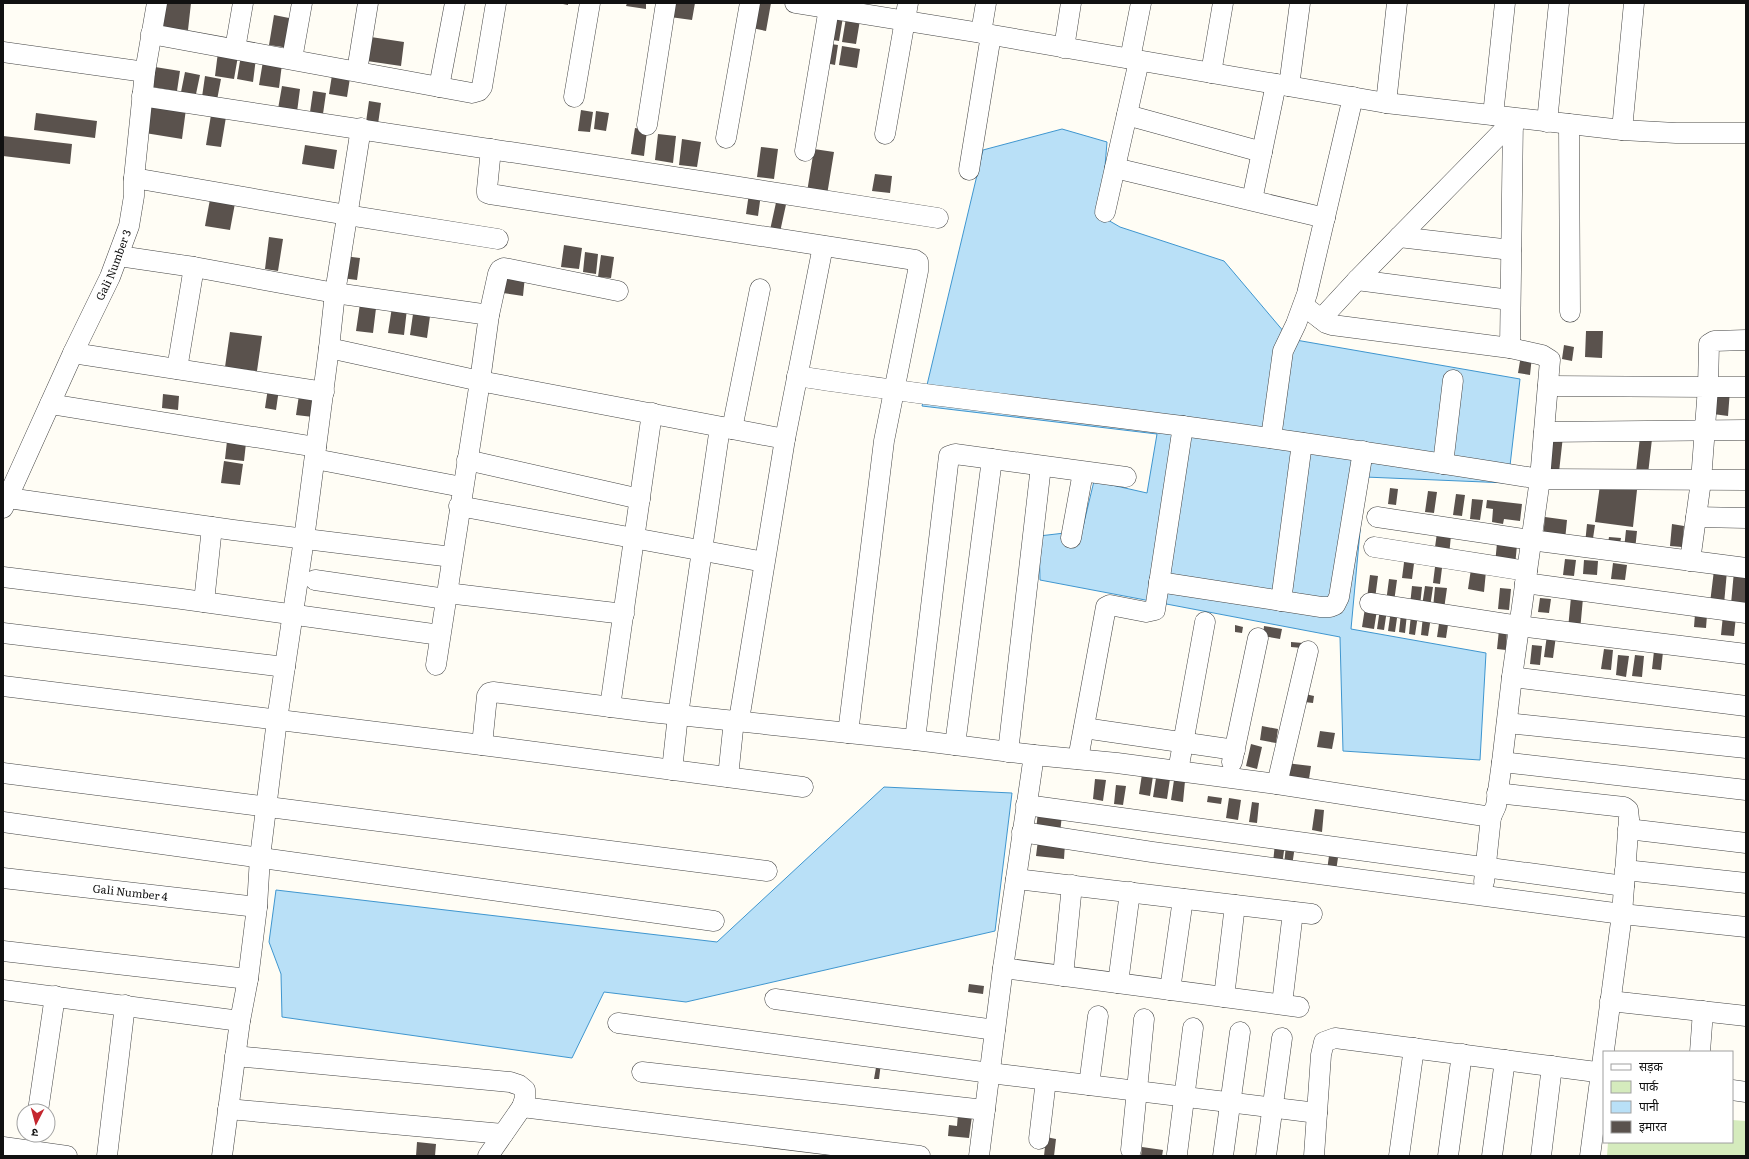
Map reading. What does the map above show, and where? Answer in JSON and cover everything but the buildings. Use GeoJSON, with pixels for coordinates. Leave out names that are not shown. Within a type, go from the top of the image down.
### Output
{"type":"FeatureCollection","features":[{"type":"Feature","properties":{"kind":"street","name":"Gali Number 3"},"geometry":{"type":"LineString","coordinates":[[5,503],[73,353],[110,278],[129,226],[134,196],[134,178],[144,72],[157,3]]}},
{"type":"Feature","properties":{"kind":"street"},"geometry":{"type":"LineString","coordinates":[[234,49],[243,3]]}},
{"type":"Feature","properties":{"kind":"street"},"geometry":{"type":"LineString","coordinates":[[292,59],[302,3]]}},
{"type":"Feature","properties":{"kind":"street"},"geometry":{"type":"LineString","coordinates":[[356,71],[368,3]]}},
{"type":"Feature","properties":{"kind":"street"},"geometry":{"type":"LineString","coordinates":[[439,87],[454,3]]}},
{"type":"Feature","properties":{"kind":"street"},"geometry":{"type":"LineString","coordinates":[[151,34],[472,93],[479,91],[484,79],[496,3]]}},
{"type":"Feature","properties":{"kind":"street"},"geometry":{"type":"LineString","coordinates":[[574,97],[590,3]]}},
{"type":"Feature","properties":{"kind":"street"},"geometry":{"type":"LineString","coordinates":[[647,125],[666,3]]}},
{"type":"Feature","properties":{"kind":"street"},"geometry":{"type":"LineString","coordinates":[[726,138],[750,3]]}},
{"type":"Feature","properties":{"kind":"street"},"geometry":{"type":"LineString","coordinates":[[795,3],[829,8],[906,12],[986,34],[1386,103],[1493,116],[1513,122],[1547,122],[1622,130],[1676,133],[1746,132]]}},
{"type":"Feature","properties":{"kind":"street"},"geometry":{"type":"LineString","coordinates":[[968,170],[986,34],[986,3]]}},
{"type":"Feature","properties":{"kind":"street"},"geometry":{"type":"LineString","coordinates":[[1064,48],[1071,3]]}},
{"type":"Feature","properties":{"kind":"street"},"geometry":{"type":"LineString","coordinates":[[1105,212],[1127,115],[1142,3]]}},
{"type":"Feature","properties":{"kind":"street"},"geometry":{"type":"LineString","coordinates":[[1211,73],[1223,3]]}},
{"type":"Feature","properties":{"kind":"street"},"geometry":{"type":"LineString","coordinates":[[1252,200],[1262,152],[1282,85],[1300,3]]}},
{"type":"Feature","properties":{"kind":"street"},"geometry":{"type":"LineString","coordinates":[[1386,103],[1397,3]]}},
{"type":"Feature","properties":{"kind":"street"},"geometry":{"type":"LineString","coordinates":[[1493,116],[1505,3]]}},
{"type":"Feature","properties":{"kind":"street"},"geometry":{"type":"LineString","coordinates":[[1547,122],[1559,3]]}},
{"type":"Feature","properties":{"kind":"street"},"geometry":{"type":"LineString","coordinates":[[1622,130],[1634,3]]}},
{"type":"Feature","properties":{"kind":"street"},"geometry":{"type":"LineString","coordinates":[[805,151],[829,8]]}},
{"type":"Feature","properties":{"kind":"street"},"geometry":{"type":"LineString","coordinates":[[885,134],[906,12]]}},
{"type":"Feature","properties":{"kind":"street"},"geometry":{"type":"LineString","coordinates":[[3,52],[144,72]]}},
{"type":"Feature","properties":{"kind":"street"},"geometry":{"type":"LineString","coordinates":[[142,96],[361,128],[938,218]]}},
{"type":"Feature","properties":{"kind":"street"},"geometry":{"type":"LineString","coordinates":[[1271,438],[1283,351],[1304,306],[1353,97]]}},
{"type":"Feature","properties":{"kind":"street"},"geometry":{"type":"LineString","coordinates":[[1127,115],[1262,152]]}},
{"type":"Feature","properties":{"kind":"street"},"geometry":{"type":"LineString","coordinates":[[1321,319],[1357,280],[1513,122]]}},
{"type":"Feature","properties":{"kind":"street"},"geometry":{"type":"LineString","coordinates":[[1510,348],[1513,122]]}},
{"type":"Feature","properties":{"kind":"street"},"geometry":{"type":"LineString","coordinates":[[1570,124],[1570,312]]}},
{"type":"Feature","properties":{"kind":"street"},"geometry":{"type":"LineString","coordinates":[[222,1156],[240,1021],[248,979],[257,908],[260,857],[284,667],[304,539],[324,392],[335,293],[361,128]]}},
{"type":"Feature","properties":{"kind":"street"},"geometry":{"type":"LineString","coordinates":[[491,149],[486,189],[488,194],[915,260],[918,262],[918,271],[884,441],[848,733]]}},
{"type":"Feature","properties":{"kind":"street"},"geometry":{"type":"LineString","coordinates":[[1115,168],[1325,218]]}},
{"type":"Feature","properties":{"kind":"street"},"geometry":{"type":"LineString","coordinates":[[134,178],[347,215],[498,239]]}},
{"type":"Feature","properties":{"kind":"street"},"geometry":{"type":"LineString","coordinates":[[1399,237],[1511,250]]}},
{"type":"Feature","properties":{"kind":"street"},"geometry":{"type":"LineString","coordinates":[[728,777],[785,439],[823,246]]}},
{"type":"Feature","properties":{"kind":"street"},"geometry":{"type":"LineString","coordinates":[[119,256],[194,267],[335,293],[489,315]]}},
{"type":"Feature","properties":{"kind":"street"},"geometry":{"type":"LineString","coordinates":[[177,369],[194,267]]}},
{"type":"Feature","properties":{"kind":"street"},"geometry":{"type":"LineString","coordinates":[[436,665],[489,315],[498,274],[500,270],[504,268],[618,291]]}},
{"type":"Feature","properties":{"kind":"street"},"geometry":{"type":"LineString","coordinates":[[1357,280],[1510,300]]}},
{"type":"Feature","properties":{"kind":"street"},"geometry":{"type":"LineString","coordinates":[[672,770],[678,715],[701,550],[726,428],[760,288]]}},
{"type":"Feature","properties":{"kind":"street"},"geometry":{"type":"LineString","coordinates":[[1304,306],[1321,319],[1332,325],[1510,348],[1550,360],[1540,479],[1512,677],[1496,806],[1491,817],[1483,895]]}},
{"type":"Feature","properties":{"kind":"street"},"geometry":{"type":"LineString","coordinates":[[1690,561],[1701,481],[1708,387],[1709,344],[1714,341],[1746,340]]}},
{"type":"Feature","properties":{"kind":"street"},"geometry":{"type":"LineString","coordinates":[[329,348],[480,381],[785,439]]}},
{"type":"Feature","properties":{"kind":"street"},"geometry":{"type":"LineString","coordinates":[[73,353],[324,392]]}},
{"type":"Feature","properties":{"kind":"street"},"geometry":{"type":"LineString","coordinates":[[797,376],[894,391],[1271,438],[1540,479],[1701,481],[1746,480]]}},
{"type":"Feature","properties":{"kind":"street"},"geometry":{"type":"LineString","coordinates":[[1443,464],[1453,380]]}},
{"type":"Feature","properties":{"kind":"street"},"geometry":{"type":"LineString","coordinates":[[1548,386],[1746,387]]}},
{"type":"Feature","properties":{"kind":"street"},"geometry":{"type":"LineString","coordinates":[[50,404],[315,453],[461,496],[635,538],[764,562]]}},
{"type":"Feature","properties":{"kind":"street"},"geometry":{"type":"LineString","coordinates":[[610,707],[652,413]]}},
{"type":"Feature","properties":{"kind":"street"},"geometry":{"type":"LineString","coordinates":[[1078,759],[1106,607],[1110,605],[1146,612],[1155,610],[1183,426]]}},
{"type":"Feature","properties":{"kind":"street"},"geometry":{"type":"LineString","coordinates":[[1544,432],[1746,430]]}},
{"type":"Feature","properties":{"kind":"street"},"geometry":{"type":"LineString","coordinates":[[1281,601],[1302,443]]}},
{"type":"Feature","properties":{"kind":"street"},"geometry":{"type":"LineString","coordinates":[[1159,582],[1321,607],[1330,607],[1335,605],[1339,597],[1363,451]]}},
{"type":"Feature","properties":{"kind":"street"},"geometry":{"type":"LineString","coordinates":[[915,740],[948,460],[952,454],[1126,477]]}},
{"type":"Feature","properties":{"kind":"street"},"geometry":{"type":"LineString","coordinates":[[955,745],[992,459]]}},
{"type":"Feature","properties":{"kind":"street"},"geometry":{"type":"LineString","coordinates":[[467,460],[640,499]]}},
{"type":"Feature","properties":{"kind":"street"},"geometry":{"type":"LineString","coordinates":[[1008,752],[1042,466]]}},
{"type":"Feature","properties":{"kind":"street"},"geometry":{"type":"LineString","coordinates":[[1071,538],[1083,472]]}},
{"type":"Feature","properties":{"kind":"street"},"geometry":{"type":"LineString","coordinates":[[5,503],[452,557]]}},
{"type":"Feature","properties":{"kind":"street"},"geometry":{"type":"LineString","coordinates":[[1377,517],[1531,540],[1746,568]]}},
{"type":"Feature","properties":{"kind":"street"},"geometry":{"type":"LineString","coordinates":[[1696,517],[1746,518]]}},
{"type":"Feature","properties":{"kind":"street"},"geometry":{"type":"LineString","coordinates":[[204,602],[212,527]]}},
{"type":"Feature","properties":{"kind":"street"},"geometry":{"type":"LineString","coordinates":[[1374,547],[1526,577],[1746,613]]}},
{"type":"Feature","properties":{"kind":"street"},"geometry":{"type":"LineString","coordinates":[[3,577],[204,602],[440,635]]}},
{"type":"Feature","properties":{"kind":"street"},"geometry":{"type":"LineString","coordinates":[[315,580],[447,596],[624,614]]}},
{"type":"Feature","properties":{"kind":"street"},"geometry":{"type":"LineString","coordinates":[[1370,603],[1519,626],[1746,654]]}},
{"type":"Feature","properties":{"kind":"street"},"geometry":{"type":"LineString","coordinates":[[1178,771],[1206,622]]}},
{"type":"Feature","properties":{"kind":"street"},"geometry":{"type":"LineString","coordinates":[[3,633],[284,667]]}},
{"type":"Feature","properties":{"kind":"street"},"geometry":{"type":"LineString","coordinates":[[1229,778],[1258,638]]}},
{"type":"Feature","properties":{"kind":"street"},"geometry":{"type":"LineString","coordinates":[[1277,784],[1308,651]]}},
{"type":"Feature","properties":{"kind":"street"},"geometry":{"type":"LineString","coordinates":[[1512,677],[1746,706]]}},
{"type":"Feature","properties":{"kind":"street"},"geometry":{"type":"LineString","coordinates":[[3,686],[482,745],[803,787]]}},
{"type":"Feature","properties":{"kind":"street"},"geometry":{"type":"LineString","coordinates":[[482,745],[486,701],[489,693],[493,692],[678,715],[737,720],[1178,771],[1277,784],[1491,817]]}},
{"type":"Feature","properties":{"kind":"street"},"geometry":{"type":"LineString","coordinates":[[1507,723],[1746,748]]}},
{"type":"Feature","properties":{"kind":"street"},"geometry":{"type":"LineString","coordinates":[[1084,728],[1183,741],[1235,750]]}},
{"type":"Feature","properties":{"kind":"street"},"geometry":{"type":"LineString","coordinates":[[979,1156],[1003,968],[1034,755]]}},
{"type":"Feature","properties":{"kind":"street"},"geometry":{"type":"LineString","coordinates":[[1502,762],[1746,790]]}},
{"type":"Feature","properties":{"kind":"street"},"geometry":{"type":"LineString","coordinates":[[3,773],[767,871]]}},
{"type":"Feature","properties":{"kind":"street"},"geometry":{"type":"LineString","coordinates":[[1497,793],[1624,807],[1628,810],[1629,814],[1622,914],[1610,1001],[1605,1051]]}},
{"type":"Feature","properties":{"kind":"street"},"geometry":{"type":"LineString","coordinates":[[1026,805],[1266,836],[1486,868],[1624,878],[1746,883]]}},
{"type":"Feature","properties":{"kind":"street"},"geometry":{"type":"LineString","coordinates":[[3,822],[714,921]]}},
{"type":"Feature","properties":{"kind":"street"},"geometry":{"type":"LineString","coordinates":[[1628,829],[1746,843]]}},
{"type":"Feature","properties":{"kind":"street"},"geometry":{"type":"LineString","coordinates":[[1022,832],[1160,853],[1622,914],[1746,927]]}},
{"type":"Feature","properties":{"kind":"street","name":"Gali Number 4"},"geometry":{"type":"LineString","coordinates":[[3,878],[257,908]]}},
{"type":"Feature","properties":{"kind":"street"},"geometry":{"type":"LineString","coordinates":[[1003,968],[1290,1005],[1303,913],[1016,879]]}},
{"type":"Feature","properties":{"kind":"street"},"geometry":{"type":"LineString","coordinates":[[1063,976],[1072,885]]}},
{"type":"Feature","properties":{"kind":"street"},"geometry":{"type":"LineString","coordinates":[[1118,983],[1130,892]]}},
{"type":"Feature","properties":{"kind":"street"},"geometry":{"type":"LineString","coordinates":[[1170,990],[1183,899]]}},
{"type":"Feature","properties":{"kind":"street"},"geometry":{"type":"LineString","coordinates":[[1224,997],[1235,905]]}},
{"type":"Feature","properties":{"kind":"street"},"geometry":{"type":"LineString","coordinates":[[3,951],[248,979]]}},
{"type":"Feature","properties":{"kind":"street"},"geometry":{"type":"LineString","coordinates":[[3,990],[240,1021]]}},
{"type":"Feature","properties":{"kind":"street"},"geometry":{"type":"LineString","coordinates":[[39,1103],[55,996]]}},
{"type":"Feature","properties":{"kind":"street"},"geometry":{"type":"LineString","coordinates":[[775,999],[995,1030]]}},
{"type":"Feature","properties":{"kind":"street"},"geometry":{"type":"LineString","coordinates":[[1610,1001],[1746,1016]]}},
{"type":"Feature","properties":{"kind":"street"},"geometry":{"type":"LineString","coordinates":[[108,1156],[125,1005]]}},
{"type":"Feature","properties":{"kind":"street"},"geometry":{"type":"LineString","coordinates":[[1700,1051],[1703,1011]]}},
{"type":"Feature","properties":{"kind":"street"},"geometry":{"type":"LineString","coordinates":[[1089,1085],[1098,1016]]}},
{"type":"Feature","properties":{"kind":"street"},"geometry":{"type":"LineString","coordinates":[[1131,1150],[1144,1019]]}},
{"type":"Feature","properties":{"kind":"street"},"geometry":{"type":"LineString","coordinates":[[618,1023],[990,1073],[1317,1113]]}},
{"type":"Feature","properties":{"kind":"street"},"geometry":{"type":"LineString","coordinates":[[1177,1154],[1193,1028]]}},
{"type":"Feature","properties":{"kind":"street"},"geometry":{"type":"LineString","coordinates":[[1223,1156],[1240,1032]]}},
{"type":"Feature","properties":{"kind":"street"},"geometry":{"type":"LineString","coordinates":[[1266,1156],[1282,1038]]}},
{"type":"Feature","properties":{"kind":"street"},"geometry":{"type":"LineString","coordinates":[[1314,1156],[1321,1055],[1324,1042],[1335,1038],[1603,1073],[1590,1156]]}},
{"type":"Feature","properties":{"kind":"street"},"geometry":{"type":"LineString","coordinates":[[1399,1156],[1414,1048]]}},
{"type":"Feature","properties":{"kind":"street"},"geometry":{"type":"LineString","coordinates":[[1448,1156],[1462,1054]]}},
{"type":"Feature","properties":{"kind":"street"},"geometry":{"type":"LineString","coordinates":[[235,1056],[510,1082],[519,1085],[525,1090],[525,1098],[522,1106],[488,1156]]}},
{"type":"Feature","properties":{"kind":"street"},"geometry":{"type":"LineString","coordinates":[[1492,1156],[1505,1060]]}},
{"type":"Feature","properties":{"kind":"street"},"geometry":{"type":"LineString","coordinates":[[1541,1156],[1552,1066]]}},
{"type":"Feature","properties":{"kind":"street"},"geometry":{"type":"LineString","coordinates":[[642,1072],[985,1110]]}},
{"type":"Feature","properties":{"kind":"street"},"geometry":{"type":"LineString","coordinates":[[1039,1139],[1046,1080]]}},
{"type":"Feature","properties":{"kind":"street"},"geometry":{"type":"LineString","coordinates":[[1733,1090],[1746,1092]]}},
{"type":"Feature","properties":{"kind":"street"},"geometry":{"type":"LineString","coordinates":[[522,1106],[920,1156]]}},
{"type":"Feature","properties":{"kind":"street"},"geometry":{"type":"LineString","coordinates":[[228,1109],[503,1134]]}},
{"type":"Feature","properties":{"kind":"street"},"geometry":{"type":"LineString","coordinates":[[3,1147],[33,1143],[67,1156]]}},
{"type":"Feature","properties":{"kind":"green space"},"geometry":{"type":"Polygon","coordinates":[[[1733,1120],[1746,1121],[1746,1156],[1607,1156],[1608,1143],[1733,1143],[1733,1120]]]}},
{"type":"Feature","properties":{"kind":"water"},"geometry":{"type":"Polygon","coordinates":[[[1062,129],[1107,142],[1101,216],[1120,227],[1224,261],[1290,339],[1520,379],[1508,483],[1365,477],[1351,629],[1486,653],[1480,760],[1343,751],[1340,637],[1040,580],[1039,536],[1082,531],[1094,481],[1147,493],[1157,434],[922,406],[983,150],[1062,129]]]}},
{"type":"Feature","properties":{"kind":"water"},"geometry":{"type":"Polygon","coordinates":[[[884,787],[1012,793],[995,931],[686,1002],[604,992],[572,1058],[282,1017],[281,974],[269,942],[276,890],[717,942],[884,787]]]}}]}
